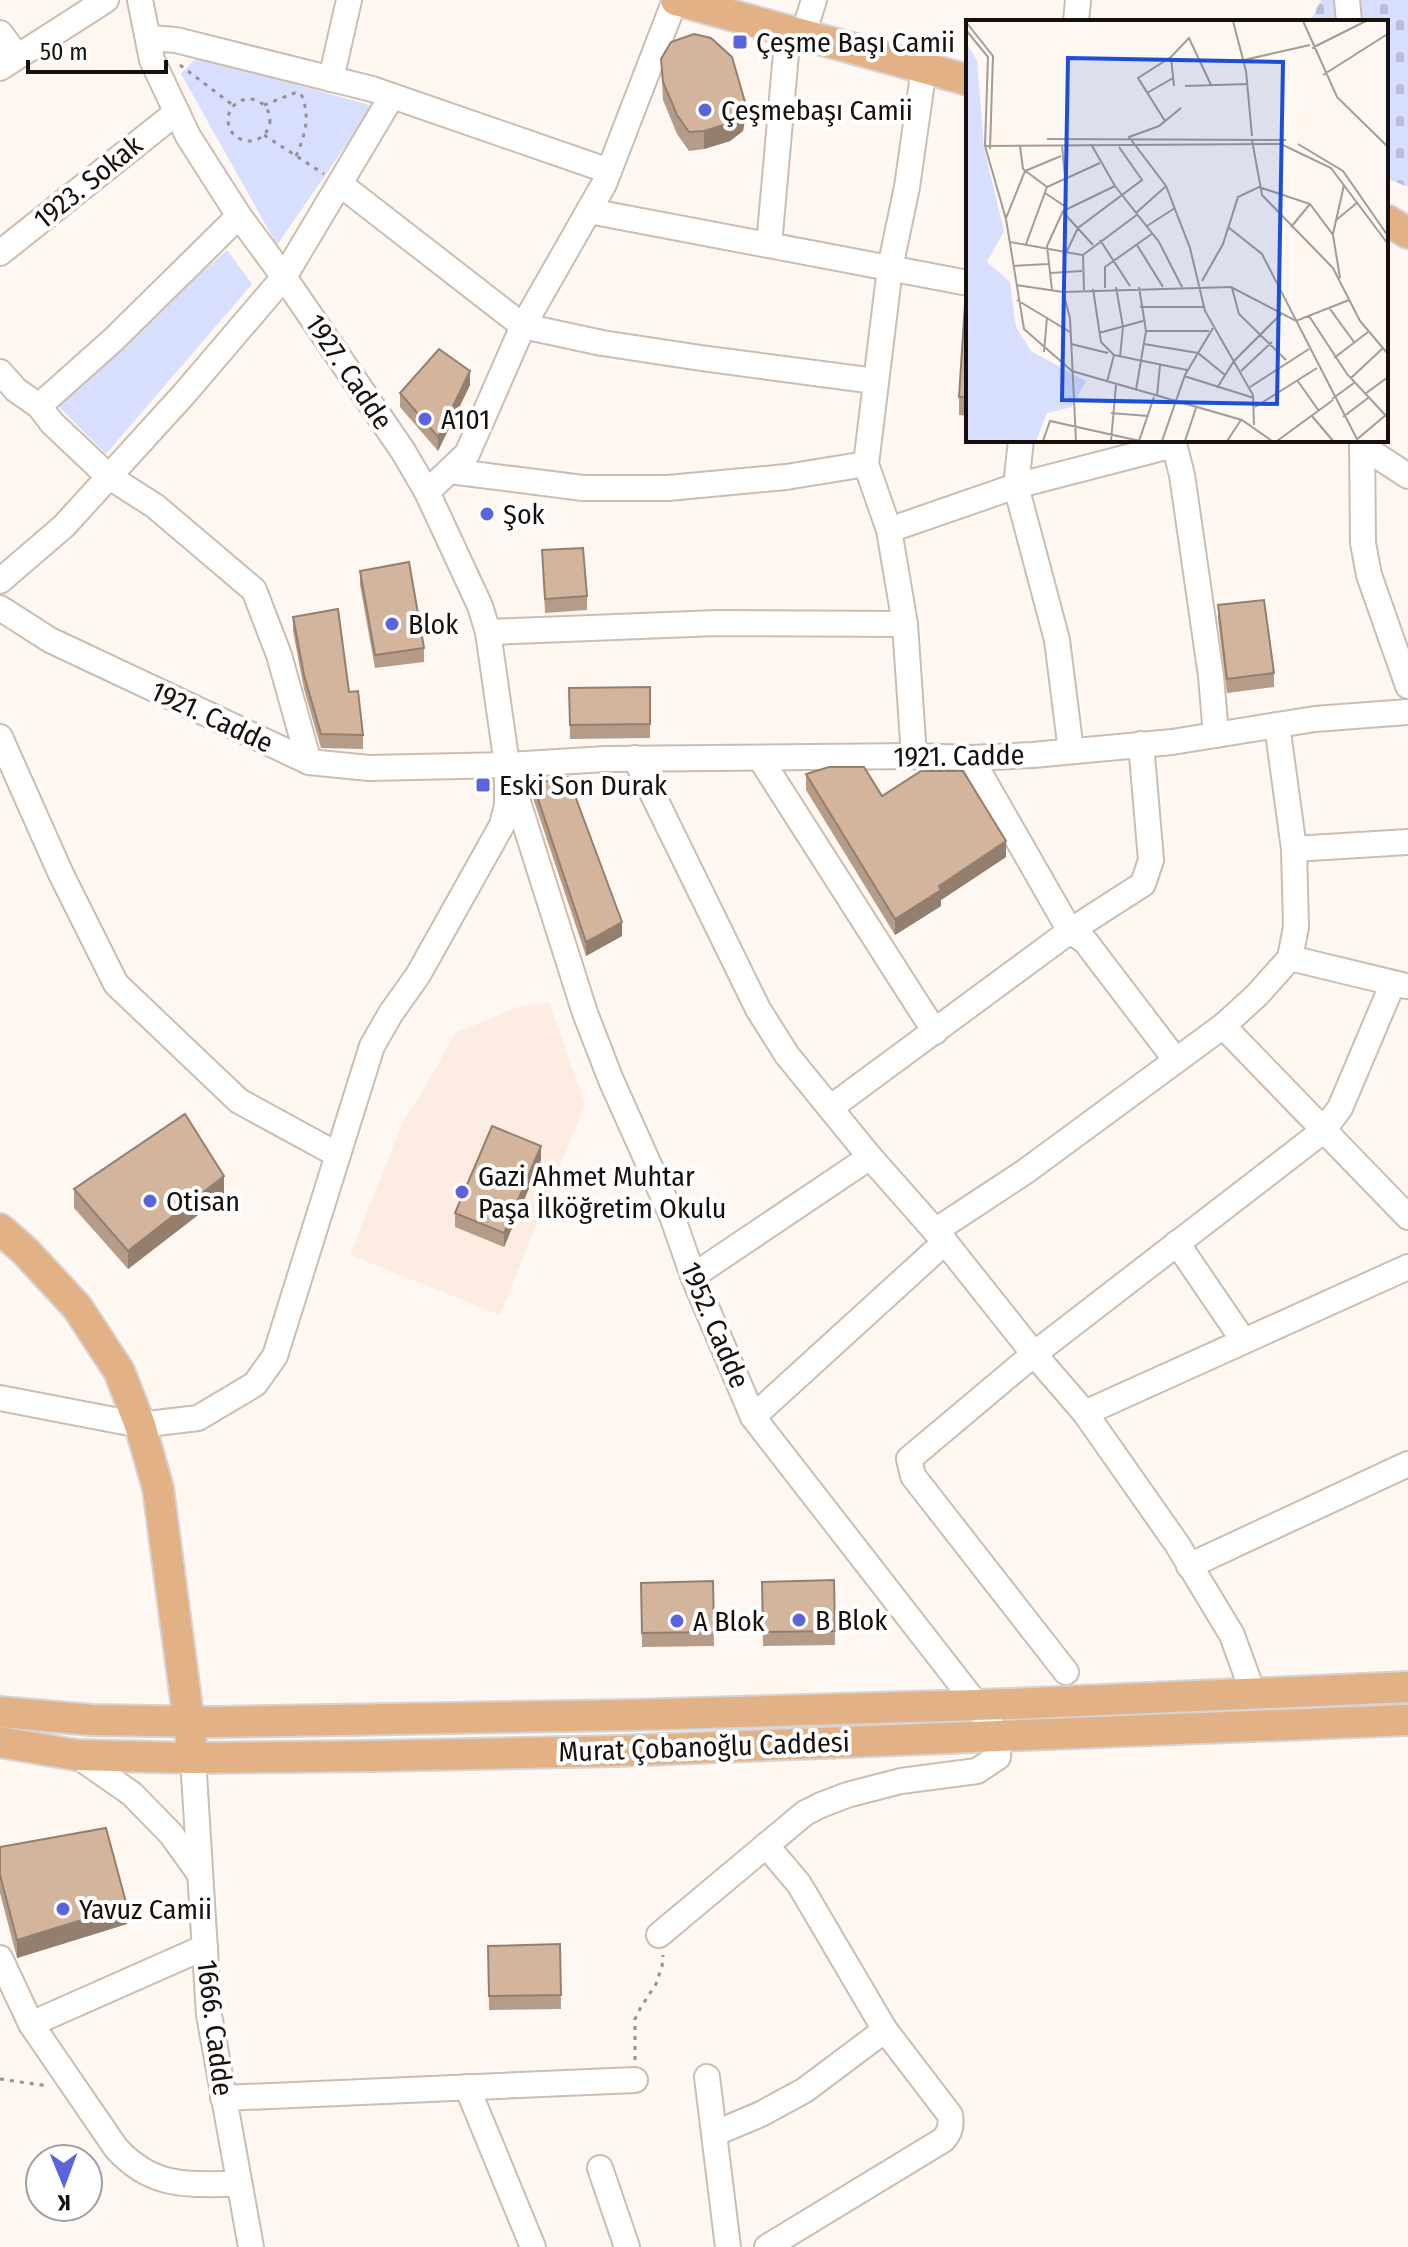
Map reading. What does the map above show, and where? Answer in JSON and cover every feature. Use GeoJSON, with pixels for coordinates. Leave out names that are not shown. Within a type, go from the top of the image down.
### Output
{"type":"FeatureCollection","features":[{"type":"Feature","properties":{"kind":"main road"},"geometry":{"type":"LineString","coordinates":[[676,0],[966,79]]}},
{"type":"Feature","properties":{"kind":"main road"},"geometry":{"type":"LineString","coordinates":[[1388,221],[1408,233]]}},
{"type":"Feature","properties":{"kind":"main road"},"geometry":{"type":"LineString","coordinates":[[0,1229],[77,1307],[119,1371],[140,1425],[158,1488],[193,1758]]}},
{"type":"Feature","properties":{"kind":"main road","name":"Murat Çobanoğlu Caddesi"},"geometry":{"type":"LineString","coordinates":[[0,1712],[92,1720],[631,1715],[977,1705],[1408,1687]]}},
{"type":"Feature","properties":{"kind":"main road","name":"Murat Çobanoğlu Caddesi"},"geometry":{"type":"LineString","coordinates":[[0,1742],[76,1755],[193,1758],[617,1751],[1408,1720]]}},
{"type":"Feature","properties":{"kind":"street"},"geometry":{"type":"LineString","coordinates":[[0,33],[9,62],[106,0]]}},
{"type":"Feature","properties":{"kind":"street","name":"1927. Cadde"},"geometry":{"type":"LineString","coordinates":[[140,0],[152,60],[188,136],[239,216],[403,451],[427,492],[480,606],[488,632],[507,765]]}},
{"type":"Feature","properties":{"kind":"street"},"geometry":{"type":"LineString","coordinates":[[331,79],[349,0]]}},
{"type":"Feature","properties":{"kind":"street"},"geometry":{"type":"LineString","coordinates":[[427,492],[467,454],[523,326],[604,184],[676,0]]}},
{"type":"Feature","properties":{"kind":"street"},"geometry":{"type":"LineString","coordinates":[[769,245],[796,33],[814,0]]}},
{"type":"Feature","properties":{"kind":"street"},"geometry":{"type":"LineString","coordinates":[[1076,20],[1078,0]]}},
{"type":"Feature","properties":{"kind":"street"},"geometry":{"type":"LineString","coordinates":[[1347,0],[1349,20]]}},
{"type":"Feature","properties":{"kind":"street"},"geometry":{"type":"LineString","coordinates":[[148,38],[176,40],[392,96],[609,171]]}},
{"type":"Feature","properties":{"kind":"street"},"geometry":{"type":"LineString","coordinates":[[914,756],[905,624],[889,530],[866,464],[890,268],[907,187],[924,68]]}},
{"type":"Feature","properties":{"kind":"street"},"geometry":{"type":"LineString","coordinates":[[0,581],[64,526],[185,393],[284,277],[392,96]]}},
{"type":"Feature","properties":{"kind":"street","name":"1923. Sokak"},"geometry":{"type":"LineString","coordinates":[[0,253],[177,112]]}},
{"type":"Feature","properties":{"kind":"street"},"geometry":{"type":"LineString","coordinates":[[340,184],[523,326],[602,343],[875,381]]}},
{"type":"Feature","properties":{"kind":"street"},"geometry":{"type":"LineString","coordinates":[[589,211],[966,283]]}},
{"type":"Feature","properties":{"kind":"street"},"geometry":{"type":"LineString","coordinates":[[39,406],[113,340],[239,216]]}},
{"type":"Feature","properties":{"kind":"street"},"geometry":{"type":"LineString","coordinates":[[0,372],[16,390],[39,406],[52,423],[108,476],[155,506],[254,590],[279,655],[309,762]]}},
{"type":"Feature","properties":{"kind":"street"},"geometry":{"type":"LineString","coordinates":[[1021,442],[1016,486],[1057,640],[1071,751]]}},
{"type":"Feature","properties":{"kind":"street"},"geometry":{"type":"LineString","coordinates":[[889,530],[1016,486],[1173,442],[1185,490],[1211,676],[1216,735]]}},
{"type":"Feature","properties":{"kind":"street"},"geometry":{"type":"LineString","coordinates":[[1362,443],[1408,476]]}},
{"type":"Feature","properties":{"kind":"street"},"geometry":{"type":"LineString","coordinates":[[1362,443],[1363,543],[1369,575],[1408,686]]}},
{"type":"Feature","properties":{"kind":"street"},"geometry":{"type":"LineString","coordinates":[[449,471],[583,488],[668,488],[786,477],[866,464]]}},
{"type":"Feature","properties":{"kind":"street","name":"1921. Cadde"},"geometry":{"type":"LineString","coordinates":[[0,608],[50,640],[309,762],[369,768],[635,758],[971,758],[1172,742],[1315,719],[1408,712]]}},
{"type":"Feature","properties":{"kind":"street"},"geometry":{"type":"LineString","coordinates":[[488,632],[717,623],[905,624]]}},
{"type":"Feature","properties":{"kind":"street"},"geometry":{"type":"LineString","coordinates":[[753,1417],[940,1237],[1223,1026],[1257,995],[1290,958],[1296,927],[1294,849],[1277,725]]}},
{"type":"Feature","properties":{"kind":"street"},"geometry":{"type":"LineString","coordinates":[[0,737],[61,874],[116,984],[239,1101],[338,1155]]}},
{"type":"Feature","properties":{"kind":"street"},"geometry":{"type":"LineString","coordinates":[[830,1108],[1070,931],[1143,884],[1151,860],[1141,744]]}},
{"type":"Feature","properties":{"kind":"street"},"geometry":{"type":"LineString","coordinates":[[635,758],[758,1009],[787,1055],[1085,1413],[1177,1544],[1232,1635],[1253,1693]]}},
{"type":"Feature","properties":{"kind":"street"},"geometry":{"type":"LineString","coordinates":[[760,758],[935,1032]]}},
{"type":"Feature","properties":{"kind":"street"},"geometry":{"type":"LineString","coordinates":[[971,758],[1070,931],[1085,941],[1175,1059]]}},
{"type":"Feature","properties":{"kind":"street"},"geometry":{"type":"LineString","coordinates":[[0,1398],[140,1425],[198,1418],[255,1384],[275,1356],[372,1046],[418,975],[502,825],[507,805],[507,765]]}},
{"type":"Feature","properties":{"kind":"street","name":"1952. Cadde"},"geometry":{"type":"LineString","coordinates":[[507,765],[585,1013],[753,1417],[999,1737]]}},
{"type":"Feature","properties":{"kind":"street"},"geometry":{"type":"LineString","coordinates":[[1294,849],[1408,842]]}},
{"type":"Feature","properties":{"kind":"street"},"geometry":{"type":"LineString","coordinates":[[1066,1672],[913,1476],[909,1459],[1034,1354],[1323,1131],[1340,1108],[1401,985],[1290,958]]}},
{"type":"Feature","properties":{"kind":"street"},"geometry":{"type":"LineString","coordinates":[[1223,1026],[1408,1217]]}},
{"type":"Feature","properties":{"kind":"street"},"geometry":{"type":"LineString","coordinates":[[693,1276],[870,1157]]}},
{"type":"Feature","properties":{"kind":"street"},"geometry":{"type":"LineString","coordinates":[[1177,1243],[1243,1340]]}},
{"type":"Feature","properties":{"kind":"street"},"geometry":{"type":"LineString","coordinates":[[1085,1413],[1408,1267]]}},
{"type":"Feature","properties":{"kind":"street"},"geometry":{"type":"LineString","coordinates":[[1189,1566],[1408,1464]]}},
{"type":"Feature","properties":{"kind":"street"},"geometry":{"type":"LineString","coordinates":[[659,1935],[805,1813],[847,1795],[901,1781],[977,1771],[998,1757],[999,1737]]}},
{"type":"Feature","properties":{"kind":"street"},"geometry":{"type":"LineString","coordinates":[[76,1755],[132,1794],[171,1834],[199,1873]]}},
{"type":"Feature","properties":{"kind":"street","name":"1666. Cadde"},"geometry":{"type":"LineString","coordinates":[[193,1758],[209,2015],[251,2247]]}},
{"type":"Feature","properties":{"kind":"street"},"geometry":{"type":"LineString","coordinates":[[766,1845],[799,1884],[885,2030],[950,2115],[949,2131],[938,2143],[767,2247]]}},
{"type":"Feature","properties":{"kind":"street"},"geometry":{"type":"LineString","coordinates":[[31,2024],[205,1947]]}},
{"type":"Feature","properties":{"kind":"street"},"geometry":{"type":"LineString","coordinates":[[0,1958],[31,2024],[116,2148],[139,2170],[176,2184],[238,2184]]}},
{"type":"Feature","properties":{"kind":"street"},"geometry":{"type":"LineString","coordinates":[[716,2133],[761,2114],[805,2090],[885,2030]]}},
{"type":"Feature","properties":{"kind":"street"},"geometry":{"type":"LineString","coordinates":[[707,2077],[728,2247]]}},
{"type":"Feature","properties":{"kind":"street"},"geometry":{"type":"LineString","coordinates":[[223,2098],[635,2080]]}},
{"type":"Feature","properties":{"kind":"street"},"geometry":{"type":"LineString","coordinates":[[467,2087],[533,2247]]}},
{"type":"Feature","properties":{"kind":"street"},"geometry":{"type":"LineString","coordinates":[[600,2168],[627,2247]]}},
{"type":"Feature","properties":{"kind":"path"},"geometry":{"type":"LineString","coordinates":[[148,38],[234,106]]}},
{"type":"Feature","properties":{"kind":"path"},"geometry":{"type":"LineString","coordinates":[[296,156],[307,123],[300,91]]}},
{"type":"Feature","properties":{"kind":"path"},"geometry":{"type":"LineString","coordinates":[[245,99],[264,105],[270,123],[264,135],[251,141],[232,132],[228,119],[234,106],[245,99]]}},
{"type":"Feature","properties":{"kind":"path"},"geometry":{"type":"LineString","coordinates":[[264,135],[340,184]]}},
{"type":"Feature","properties":{"kind":"path"},"geometry":{"type":"LineString","coordinates":[[635,2080],[635,2019],[660,1975],[663,1958],[659,1935]]}},
{"type":"Feature","properties":{"kind":"path"},"geometry":{"type":"LineString","coordinates":[[0,2079],[76,2090]]}},
{"type":"Feature","properties":{"kind":"shaded area","name":"Gazi Ahmet Muhtar Paşa İlköğretim Okulu"},"geometry":{"type":"Polygon","coordinates":[[[549,1002],[585,1104],[500,1315],[350,1255],[400,1129],[456,1033],[517,1007],[549,1002]]]}},
{"type":"Feature","properties":{"kind":"green space"},"geometry":{"type":"Polygon","coordinates":[[[1321,0],[1408,0],[1408,187],[1388,179],[1388,20],[1311,20],[1321,0]]]}},
{"type":"Feature","properties":{"kind":"green space"},"geometry":{"type":"Polygon","coordinates":[[[197,57],[373,106],[277,245],[181,74],[197,57]]]}},
{"type":"Feature","properties":{"kind":"green space"},"geometry":{"type":"Polygon","coordinates":[[[227,250],[252,284],[106,454],[54,402],[227,250]]]}},
{"type":"Feature","properties":{"kind":"building","name":"Çeşmebaşı Camii"},"geometry":{"type":"Polygon","coordinates":[[[694,34],[711,38],[732,57],[745,102],[743,113],[730,123],[689,132],[677,115],[663,82],[661,59],[671,42],[694,34]]]}},
{"type":"Feature","properties":{"kind":"building"},"geometry":{"type":"Polygon","coordinates":[[[966,288],[966,397],[959,397],[966,288]]]}},
{"type":"Feature","properties":{"kind":"building"},"geometry":{"type":"Polygon","coordinates":[[[439,349],[470,371],[438,437],[400,393],[439,349]]]}},
{"type":"Feature","properties":{"kind":"building"},"geometry":{"type":"Polygon","coordinates":[[[583,548],[587,596],[545,599],[542,550],[583,548]]]}},
{"type":"Feature","properties":{"kind":"building","name":"Blok"},"geometry":{"type":"Polygon","coordinates":[[[409,562],[424,648],[375,655],[360,571],[409,562]]]}},
{"type":"Feature","properties":{"kind":"building"},"geometry":{"type":"Polygon","coordinates":[[[1264,600],[1274,673],[1227,679],[1218,605],[1264,600]]]}},
{"type":"Feature","properties":{"kind":"building"},"geometry":{"type":"Polygon","coordinates":[[[338,609],[349,692],[358,691],[363,735],[321,734],[304,675],[293,617],[338,609]]]}},
{"type":"Feature","properties":{"kind":"building"},"geometry":{"type":"Polygon","coordinates":[[[650,687],[650,724],[570,725],[569,688],[650,687]]]}},
{"type":"Feature","properties":{"kind":"building"},"geometry":{"type":"Polygon","coordinates":[[[829,767],[864,767],[882,796],[921,771],[963,771],[1006,841],[939,886],[941,890],[895,919],[806,774],[829,767]]]}},
{"type":"Feature","properties":{"kind":"building"},"geometry":{"type":"Polygon","coordinates":[[[568,777],[622,922],[586,942],[533,784],[568,777]]]}},
{"type":"Feature","properties":{"kind":"building","name":"Otisan"},"geometry":{"type":"Polygon","coordinates":[[[185,1114],[224,1176],[128,1251],[74,1189],[185,1114]]]}},
{"type":"Feature","properties":{"kind":"building"},"geometry":{"type":"Polygon","coordinates":[[[492,1126],[541,1146],[504,1233],[455,1213],[492,1126]]]}},
{"type":"Feature","properties":{"kind":"building","name":"B Blok"},"geometry":{"type":"Polygon","coordinates":[[[834,1580],[835,1631],[763,1632],[762,1582],[834,1580]]]}},
{"type":"Feature","properties":{"kind":"building","name":"A Blok"},"geometry":{"type":"Polygon","coordinates":[[[713,1581],[714,1632],[642,1633],[641,1583],[713,1581]]]}},
{"type":"Feature","properties":{"kind":"building","name":"Yavuz Camii"},"geometry":{"type":"Polygon","coordinates":[[[106,1828],[127,1906],[17,1940],[0,1875],[0,1847],[106,1828]]]}},
{"type":"Feature","properties":{"kind":"building"},"geometry":{"type":"Polygon","coordinates":[[[560,1944],[561,1995],[489,1996],[488,1946],[560,1944]]]}},
{"type":"Feature","properties":{"kind":"place","name":"Çeşme Başı Camii"},"geometry":{"type":"Point","coordinates":[740,42]}},
{"type":"Feature","properties":{"kind":"place","name":"Çeşmebaşı Camii"},"geometry":{"type":"Point","coordinates":[705,110]}},
{"type":"Feature","properties":{"kind":"place","name":"A101"},"geometry":{"type":"Point","coordinates":[425,419]}},
{"type":"Feature","properties":{"kind":"place","name":"Şok"},"geometry":{"type":"Point","coordinates":[487,514]}},
{"type":"Feature","properties":{"kind":"place","name":"Blok"},"geometry":{"type":"Point","coordinates":[392,624]}},
{"type":"Feature","properties":{"kind":"place","name":"Eski Son Durak"},"geometry":{"type":"Point","coordinates":[483,785]}},
{"type":"Feature","properties":{"kind":"place","name":"Gazi Ahmet Muhtar Paşa İlköğretim Okulu"},"geometry":{"type":"Point","coordinates":[462,1192]}},
{"type":"Feature","properties":{"kind":"place","name":"Otisan"},"geometry":{"type":"Point","coordinates":[150,1201]}},
{"type":"Feature","properties":{"kind":"place","name":"B Blok"},"geometry":{"type":"Point","coordinates":[799,1620]}},
{"type":"Feature","properties":{"kind":"place","name":"A Blok"},"geometry":{"type":"Point","coordinates":[677,1621]}},
{"type":"Feature","properties":{"kind":"place","name":"Yavuz Camii"},"geometry":{"type":"Point","coordinates":[63,1909]}}]}
